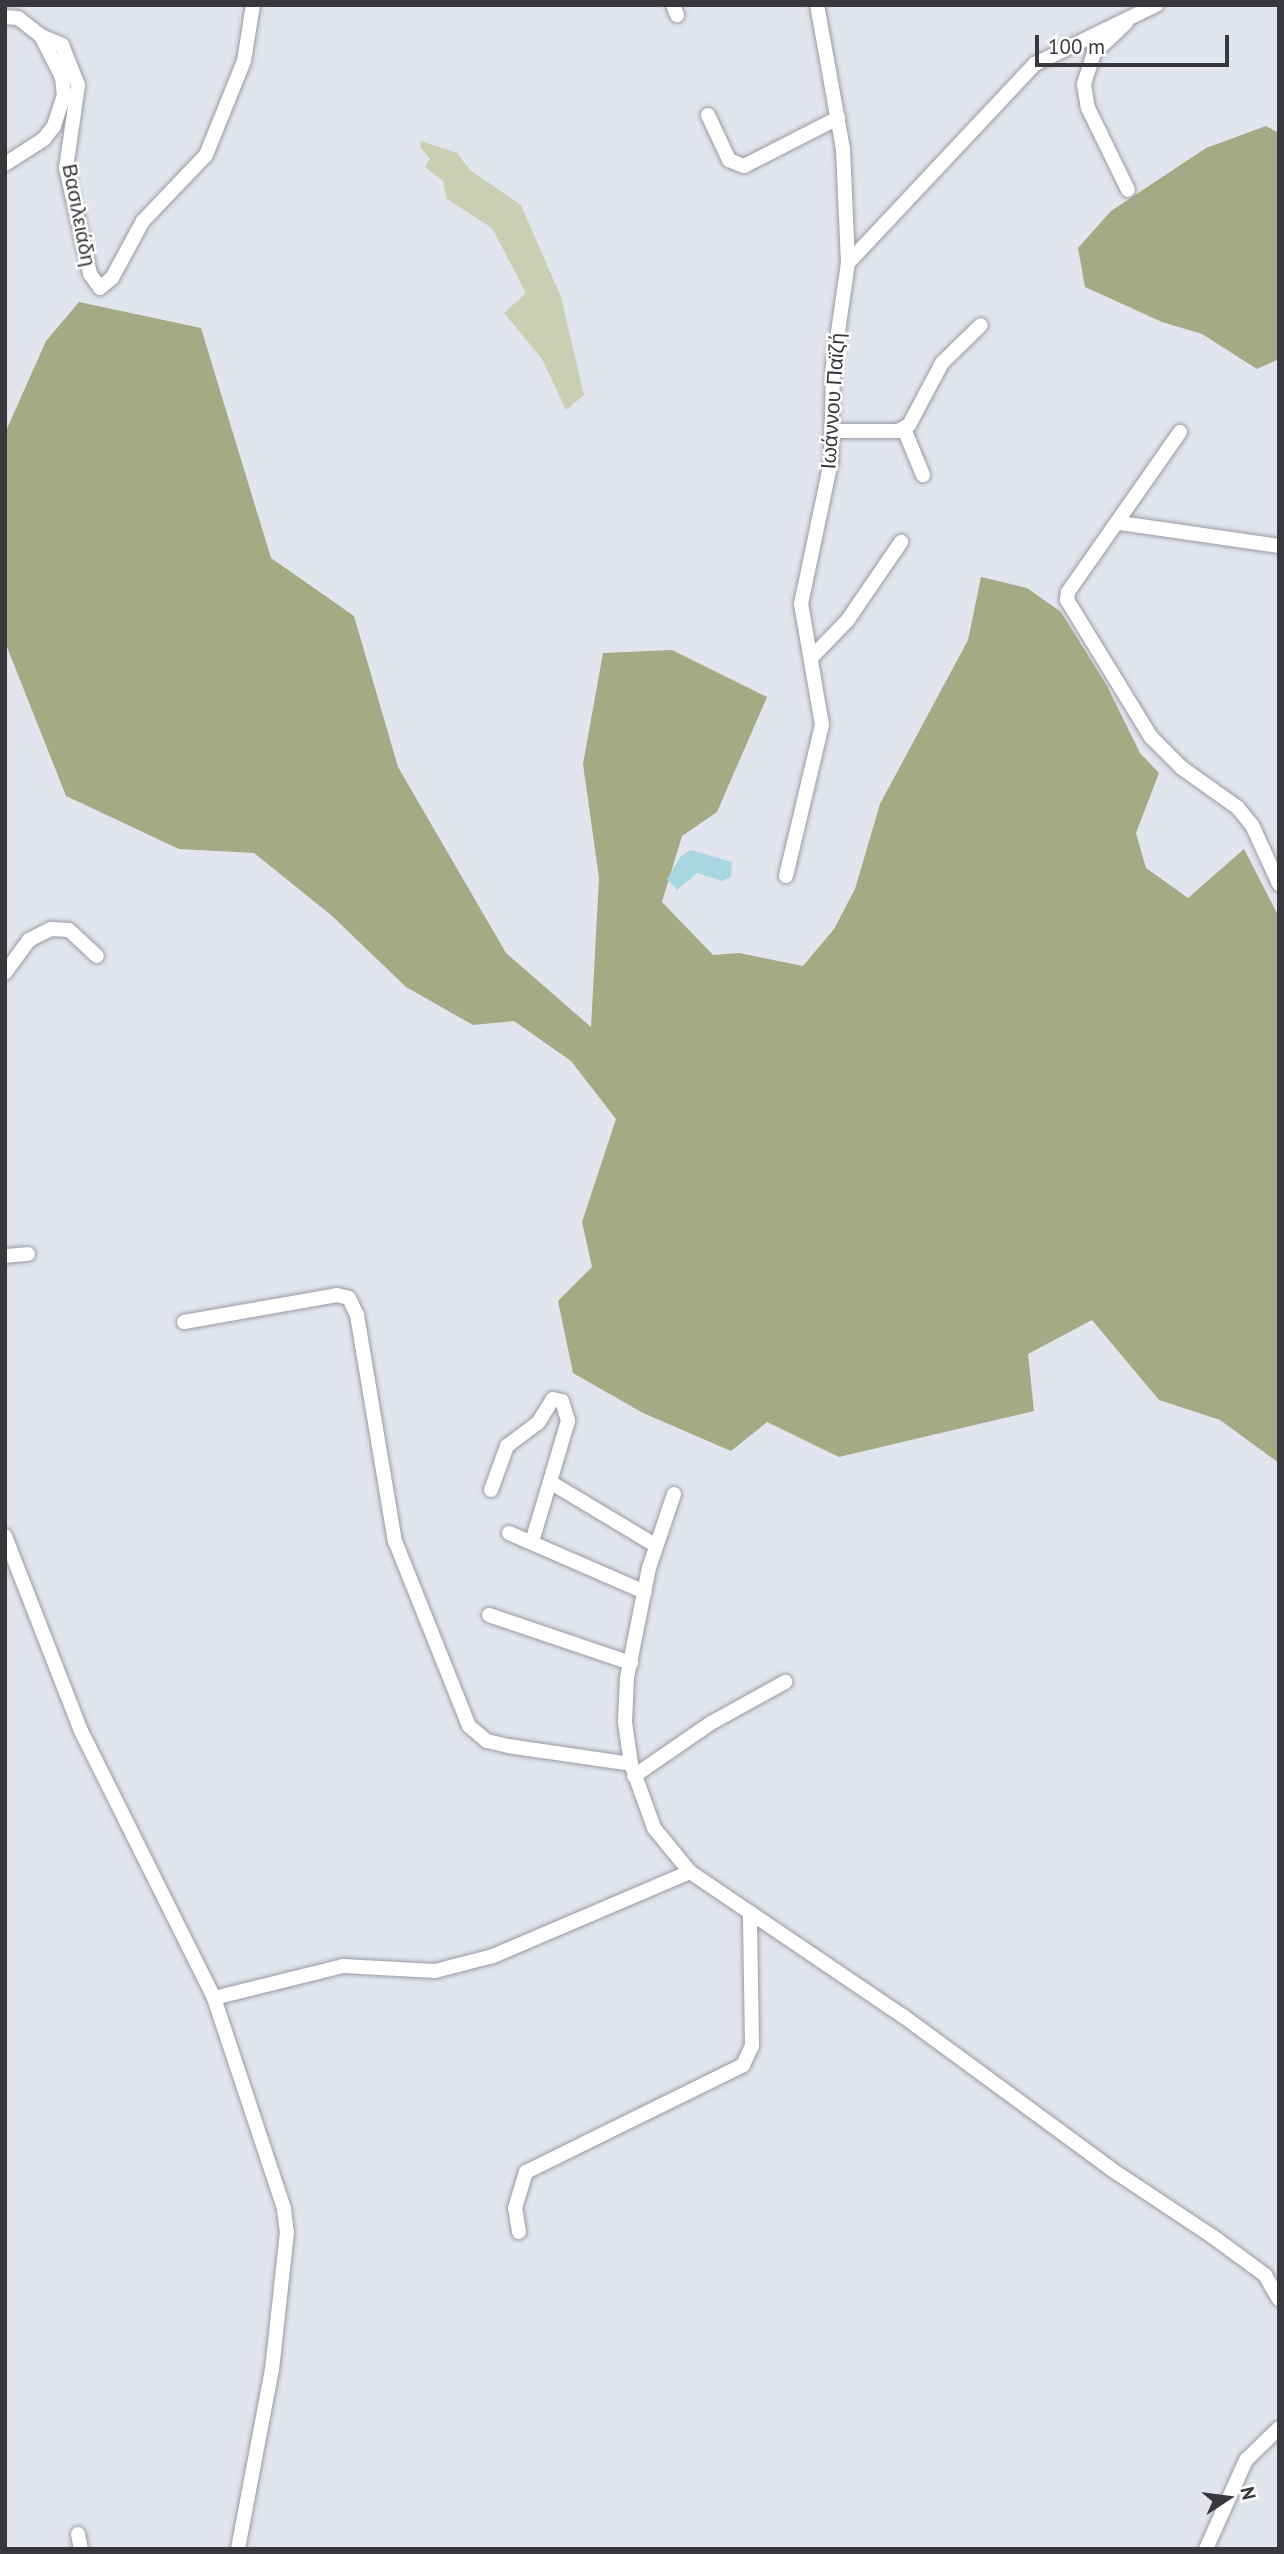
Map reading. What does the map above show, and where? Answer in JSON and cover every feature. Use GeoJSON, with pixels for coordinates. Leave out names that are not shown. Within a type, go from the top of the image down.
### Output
{"type":"FeatureCollection","features":[{"type":"Feature","properties":{"kind":"street","name":"Βασιλειάδη"},"geometry":{"type":"LineString","coordinates":[[41,36],[62,45],[78,85],[66,168],[90,274],[100,288],[112,278],[143,221],[205,155],[244,61],[253,5]]}},
{"type":"Feature","properties":{"kind":"street","name":"Ιωάννου Παϊζή"},"geometry":{"type":"LineString","coordinates":[[786,876],[820,736],[821,711],[803,631],[802,590],[827,484],[834,431],[833,366],[848,264],[846,184],[838,118],[817,5]]}},
{"type":"Feature","properties":{"kind":"street"},"geometry":{"type":"LineString","coordinates":[[1128,190],[1088,108],[1084,84],[1094,53],[1115,31],[1151,8]]}},
{"type":"Feature","properties":{"kind":"street"},"geometry":{"type":"LineString","coordinates":[[848,264],[1035,64],[1151,8]]}},
{"type":"Feature","properties":{"kind":"street"},"geometry":{"type":"LineString","coordinates":[[5,17],[18,18],[41,36],[62,78],[59,113],[44,139],[5,164]]}},
{"type":"Feature","properties":{"kind":"street"},"geometry":{"type":"LineString","coordinates":[[708,115],[729,160],[744,166],[838,118]]}},
{"type":"Feature","properties":{"kind":"street"},"geometry":{"type":"LineString","coordinates":[[834,431],[904,429],[913,420],[942,363],[981,325]]}},
{"type":"Feature","properties":{"kind":"street"},"geometry":{"type":"LineString","coordinates":[[904,429],[923,475]]}},
{"type":"Feature","properties":{"kind":"street"},"geometry":{"type":"LineString","coordinates":[[1180,432],[1119,523],[1068,592],[1067,600],[1152,737],[1182,768],[1238,808],[1252,825],[1279,884]]}},
{"type":"Feature","properties":{"kind":"street"},"geometry":{"type":"LineString","coordinates":[[1119,523],[1279,546]]}},
{"type":"Feature","properties":{"kind":"street"},"geometry":{"type":"LineString","coordinates":[[811,658],[847,621],[901,542]]}},
{"type":"Feature","properties":{"kind":"street"},"geometry":{"type":"LineString","coordinates":[[5,973],[29,940],[51,929],[69,930],[97,956]]}},
{"type":"Feature","properties":{"kind":"street"},"geometry":{"type":"LineString","coordinates":[[5,1256],[29,1254]]}},
{"type":"Feature","properties":{"kind":"street"},"geometry":{"type":"LineString","coordinates":[[184,1322],[337,1295],[349,1298],[357,1315],[395,1541],[469,1726],[487,1741],[633,1770],[785,1682]]}},
{"type":"Feature","properties":{"kind":"street"},"geometry":{"type":"LineString","coordinates":[[491,1490],[507,1446],[538,1423],[553,1399],[562,1401],[568,1421],[531,1542]]}},
{"type":"Feature","properties":{"kind":"street"},"geometry":{"type":"LineString","coordinates":[[550,1482],[655,1545]]}},
{"type":"Feature","properties":{"kind":"street"},"geometry":{"type":"LineString","coordinates":[[674,1494],[655,1545],[631,1663],[625,1722],[633,1770],[654,1828],[690,1872],[903,2016],[1111,2169],[1212,2236],[1265,2275],[1279,2299]]}},
{"type":"Feature","properties":{"kind":"street"},"geometry":{"type":"LineString","coordinates":[[509,1533],[645,1592]]}},
{"type":"Feature","properties":{"kind":"street"},"geometry":{"type":"LineString","coordinates":[[5,1536],[81,1731],[214,1997],[284,2209],[288,2232],[272,2369],[238,2549]]}},
{"type":"Feature","properties":{"kind":"street"},"geometry":{"type":"LineString","coordinates":[[489,1615],[631,1663]]}},
{"type":"Feature","properties":{"kind":"street"},"geometry":{"type":"LineString","coordinates":[[214,1997],[343,1966],[435,1971],[494,1956],[690,1872]]}},
{"type":"Feature","properties":{"kind":"street"},"geometry":{"type":"LineString","coordinates":[[519,2232],[515,2208],[526,2172],[743,2065],[752,2046],[750,1913]]}},
{"type":"Feature","properties":{"kind":"street"},"geometry":{"type":"LineString","coordinates":[[1206,2549],[1246,2460],[1279,2428]]}},
{"type":"Feature","properties":{"kind":"street"},"geometry":{"type":"LineString","coordinates":[[78,2533],[81,2549]]}},
{"type":"Feature","properties":{"kind":"green space"},"geometry":{"type":"Polygon","coordinates":[[[1266,126],[1279,133],[1279,359],[1257,369],[1202,334],[1162,322],[1085,287],[1078,248],[1111,211],[1206,148],[1266,126]]]}},
{"type":"Feature","properties":{"kind":"green space"},"geometry":{"type":"Polygon","coordinates":[[[421,141],[457,153],[470,170],[521,205],[561,297],[584,395],[566,410],[542,359],[504,313],[526,293],[492,228],[447,199],[443,181],[425,167],[430,159],[420,147],[421,141]]]}},
{"type":"Feature","properties":{"kind":"green space"},"geometry":{"type":"Polygon","coordinates":[[[79,302],[201,328],[271,558],[354,616],[398,767],[506,953],[591,1027],[599,878],[583,764],[603,653],[672,650],[767,697],[717,812],[682,836],[662,902],[713,955],[739,953],[803,966],[834,929],[855,889],[880,804],[968,640],[981,577],[1027,588],[1061,612],[1106,684],[1140,753],[1159,773],[1136,833],[1146,868],[1188,898],[1244,849],[1279,917],[1279,1463],[1220,1420],[1159,1400],[1092,1320],[1028,1354],[1034,1411],[839,1457],[767,1422],[731,1451],[643,1413],[573,1373],[558,1301],[592,1267],[582,1222],[616,1119],[571,1061],[514,1021],[473,1025],[406,987],[331,915],[254,853],[179,849],[66,796],[5,642],[5,433],[46,341],[79,302]]]}},
{"type":"Feature","properties":{"kind":"water"},"geometry":{"type":"Polygon","coordinates":[[[691,850],[732,862],[731,877],[722,881],[697,873],[677,890],[667,879],[681,856],[691,850]]]}}]}
